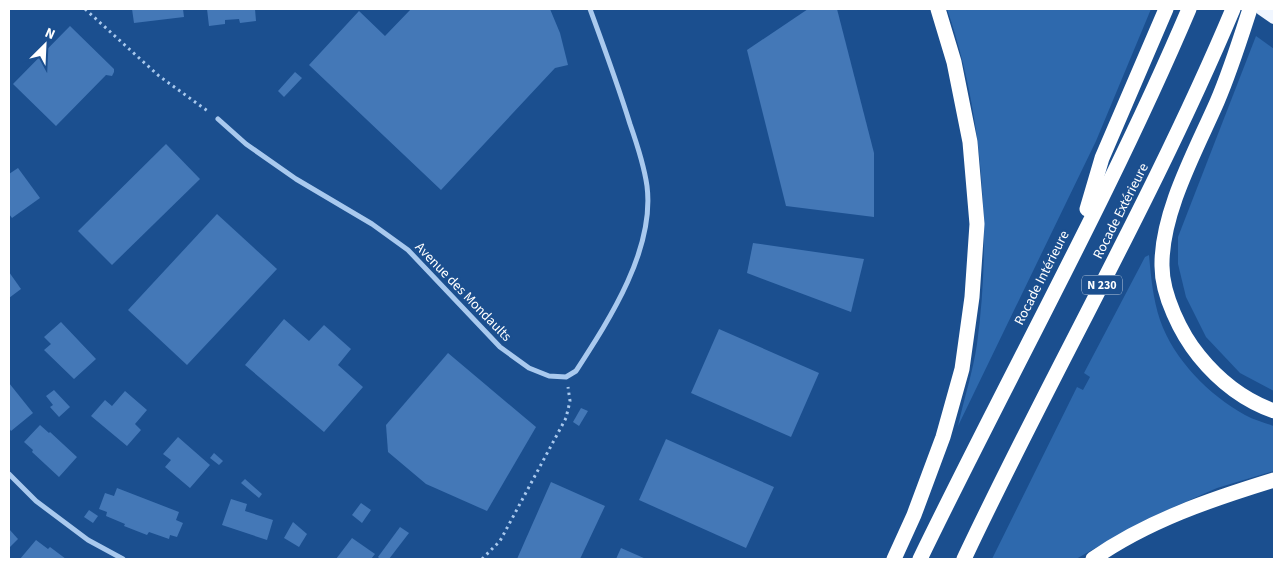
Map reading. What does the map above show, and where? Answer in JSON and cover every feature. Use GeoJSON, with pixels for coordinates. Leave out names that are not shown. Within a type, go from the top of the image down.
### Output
{"type":"FeatureCollection","features":[{"type":"Feature","properties":{"kind":"highway"},"geometry":{"type":"LineString","coordinates":[[894,559],[914,515],[943,437],[962,369],[972,297],[977,224],[970,142],[954,62],[938,9]]}},
{"type":"Feature","properties":{"kind":"highway"},"geometry":{"type":"LineString","coordinates":[[1078,244],[1102,158],[1166,9]]}},
{"type":"Feature","properties":{"kind":"highway","name":"Rocade Intérieure"},"geometry":{"type":"LineString","coordinates":[[920,559],[1156,86],[1189,9]]}},
{"type":"Feature","properties":{"kind":"highway","name":"Rocade Extérieure"},"geometry":{"type":"LineString","coordinates":[[964,559],[1004,474],[1151,188],[1207,71],[1234,9]]}},
{"type":"Feature","properties":{"kind":"highway"},"geometry":{"type":"LineString","coordinates":[[1250,9],[1226,83],[1176,198],[1165,232],[1162,267],[1168,296],[1177,322],[1188,343],[1209,369],[1232,391],[1256,404],[1274,410]]}},
{"type":"Feature","properties":{"kind":"highway"},"geometry":{"type":"LineString","coordinates":[[1093,559],[1144,528],[1203,503],[1274,480]]}},
{"type":"Feature","properties":{"kind":"main road"},"geometry":{"type":"LineString","coordinates":[[1261,9],[1274,18]]}},
{"type":"Feature","properties":{"kind":"street"},"geometry":{"type":"LineString","coordinates":[[566,377],[576,371],[631,276],[643,235],[647,213],[647,187],[642,158],[590,9]]}},
{"type":"Feature","properties":{"kind":"street","name":"Avenue des Mondaults"},"geometry":{"type":"LineString","coordinates":[[218,119],[246,144],[296,179],[372,224],[408,250],[500,348],[529,368],[549,376],[566,377]]}},
{"type":"Feature","properties":{"kind":"street"},"geometry":{"type":"LineString","coordinates":[[9,474],[36,501],[80,534],[123,559]]}},
{"type":"Feature","properties":{"kind":"path"},"geometry":{"type":"LineString","coordinates":[[85,9],[159,76],[218,119]]}},
{"type":"Feature","properties":{"kind":"path"},"geometry":{"type":"LineString","coordinates":[[482,559],[500,541],[566,418],[570,401],[566,377]]}},
{"type":"Feature","properties":{"kind":"shaded area"},"geometry":{"type":"Polygon","coordinates":[[[947,9],[1151,9],[1096,141],[958,426],[977,344],[984,260],[984,218],[976,132],[969,90],[947,9]]]}},
{"type":"Feature","properties":{"kind":"shaded area"},"geometry":{"type":"Polygon","coordinates":[[[1256,36],[1274,49],[1274,391],[1240,373],[1206,337],[1186,297],[1178,264],[1178,237],[1256,36]]]}},
{"type":"Feature","properties":{"kind":"shaded area"},"geometry":{"type":"Polygon","coordinates":[[[1149,255],[1153,288],[1160,320],[1174,349],[1194,375],[1218,397],[1245,415],[1274,426],[1274,471],[1217,488],[1147,519],[1076,559],[992,559],[1077,387],[1083,390],[1090,377],[1084,373],[1145,257],[1149,255]]]}},
{"type":"Feature","properties":{"kind":"building"},"geometry":{"type":"Polygon","coordinates":[[[132,9],[183,9],[184,17],[134,23],[132,9]]]}},
{"type":"Feature","properties":{"kind":"building"},"geometry":{"type":"Polygon","coordinates":[[[207,9],[255,9],[256,21],[240,23],[239,19],[225,20],[225,24],[209,26],[207,9]]]}},
{"type":"Feature","properties":{"kind":"building"},"geometry":{"type":"Polygon","coordinates":[[[411,9],[550,9],[560,33],[568,65],[555,68],[441,190],[309,65],[359,11],[385,36],[411,9]]]}},
{"type":"Feature","properties":{"kind":"building"},"geometry":{"type":"Polygon","coordinates":[[[808,9],[837,9],[874,153],[874,217],[786,206],[747,50],[808,9]]]}},
{"type":"Feature","properties":{"kind":"building"},"geometry":{"type":"Polygon","coordinates":[[[70,26],[114,69],[114,72],[112,76],[106,75],[56,126],[13,84],[70,26]]]}},
{"type":"Feature","properties":{"kind":"building"},"geometry":{"type":"Polygon","coordinates":[[[295,72],[302,78],[284,97],[278,91],[295,72]]]}},
{"type":"Feature","properties":{"kind":"building"},"geometry":{"type":"Polygon","coordinates":[[[166,144],[200,179],[112,265],[78,231],[166,144]]]}},
{"type":"Feature","properties":{"kind":"building"},"geometry":{"type":"Polygon","coordinates":[[[18,168],[40,198],[12,218],[9,214],[9,174],[18,168]]]}},
{"type":"Feature","properties":{"kind":"building"},"geometry":{"type":"Polygon","coordinates":[[[217,214],[277,269],[187,365],[128,310],[217,214]]]}},
{"type":"Feature","properties":{"kind":"building"},"geometry":{"type":"Polygon","coordinates":[[[753,243],[864,259],[851,312],[747,273],[753,243]]]}},
{"type":"Feature","properties":{"kind":"building"},"geometry":{"type":"Polygon","coordinates":[[[9,272],[21,289],[9,298],[9,272]]]}},
{"type":"Feature","properties":{"kind":"building"},"geometry":{"type":"Polygon","coordinates":[[[284,319],[309,341],[324,325],[351,349],[338,365],[363,387],[324,432],[245,365],[284,319]]]}},
{"type":"Feature","properties":{"kind":"building"},"geometry":{"type":"Polygon","coordinates":[[[61,322],[96,359],[74,379],[44,350],[51,344],[44,337],[61,322]]]}},
{"type":"Feature","properties":{"kind":"building"},"geometry":{"type":"Polygon","coordinates":[[[719,329],[819,373],[791,437],[691,393],[719,329]]]}},
{"type":"Feature","properties":{"kind":"building"},"geometry":{"type":"Polygon","coordinates":[[[448,353],[536,427],[487,511],[426,484],[388,452],[386,425],[448,353]]]}},
{"type":"Feature","properties":{"kind":"building"},"geometry":{"type":"Polygon","coordinates":[[[9,383],[33,413],[11,431],[9,428],[9,383]]]}},
{"type":"Feature","properties":{"kind":"building"},"geometry":{"type":"Polygon","coordinates":[[[54,390],[70,407],[59,417],[50,407],[53,405],[46,396],[54,390]]]}},
{"type":"Feature","properties":{"kind":"building"},"geometry":{"type":"Polygon","coordinates":[[[125,391],[147,410],[135,424],[141,430],[127,446],[91,416],[105,400],[112,406],[125,391]]]}},
{"type":"Feature","properties":{"kind":"building"},"geometry":{"type":"Polygon","coordinates":[[[581,408],[588,411],[579,426],[573,422],[581,408]]]}},
{"type":"Feature","properties":{"kind":"building"},"geometry":{"type":"Polygon","coordinates":[[[40,425],[77,457],[59,477],[24,442],[40,425]]]}},
{"type":"Feature","properties":{"kind":"building"},"geometry":{"type":"Polygon","coordinates":[[[178,437],[210,465],[190,488],[165,467],[171,460],[163,454],[178,437]]]}},
{"type":"Feature","properties":{"kind":"building"},"geometry":{"type":"Polygon","coordinates":[[[666,439],[774,487],[746,548],[639,500],[666,439]]]}},
{"type":"Feature","properties":{"kind":"building"},"geometry":{"type":"Polygon","coordinates":[[[214,453],[223,461],[219,465],[210,458],[214,453]]]}},
{"type":"Feature","properties":{"kind":"building"},"geometry":{"type":"Polygon","coordinates":[[[245,479],[262,494],[259,498],[241,483],[245,479]]]}},
{"type":"Feature","properties":{"kind":"building"},"geometry":{"type":"Polygon","coordinates":[[[551,482],[605,506],[580,559],[517,559],[551,482]]]}},
{"type":"Feature","properties":{"kind":"building"},"geometry":{"type":"Polygon","coordinates":[[[117,488],[179,512],[176,520],[183,523],[177,537],[170,535],[169,539],[149,532],[147,535],[124,526],[125,524],[106,516],[107,512],[99,509],[105,493],[114,496],[117,488]]]}},
{"type":"Feature","properties":{"kind":"building"},"geometry":{"type":"Polygon","coordinates":[[[231,499],[247,504],[245,511],[273,520],[267,540],[222,525],[231,499]]]}},
{"type":"Feature","properties":{"kind":"building"},"geometry":{"type":"Polygon","coordinates":[[[361,503],[371,510],[362,523],[352,515],[361,503]]]}},
{"type":"Feature","properties":{"kind":"building"},"geometry":{"type":"Polygon","coordinates":[[[89,510],[98,516],[93,523],[84,517],[89,510]]]}},
{"type":"Feature","properties":{"kind":"building"},"geometry":{"type":"Polygon","coordinates":[[[293,522],[307,534],[299,547],[284,538],[293,522]]]}},
{"type":"Feature","properties":{"kind":"building"},"geometry":{"type":"Polygon","coordinates":[[[400,527],[409,533],[389,559],[380,559],[378,557],[400,527]]]}},
{"type":"Feature","properties":{"kind":"building"},"geometry":{"type":"Polygon","coordinates":[[[9,529],[18,539],[9,548],[9,529]]]}},
{"type":"Feature","properties":{"kind":"building"},"geometry":{"type":"Polygon","coordinates":[[[352,538],[375,554],[371,559],[336,559],[352,538]]]}},
{"type":"Feature","properties":{"kind":"building"},"geometry":{"type":"Polygon","coordinates":[[[36,540],[48,549],[50,547],[66,559],[20,559],[36,540]]]}},
{"type":"Feature","properties":{"kind":"building"},"geometry":{"type":"Polygon","coordinates":[[[621,548],[646,559],[616,559],[621,548]]]}}]}
